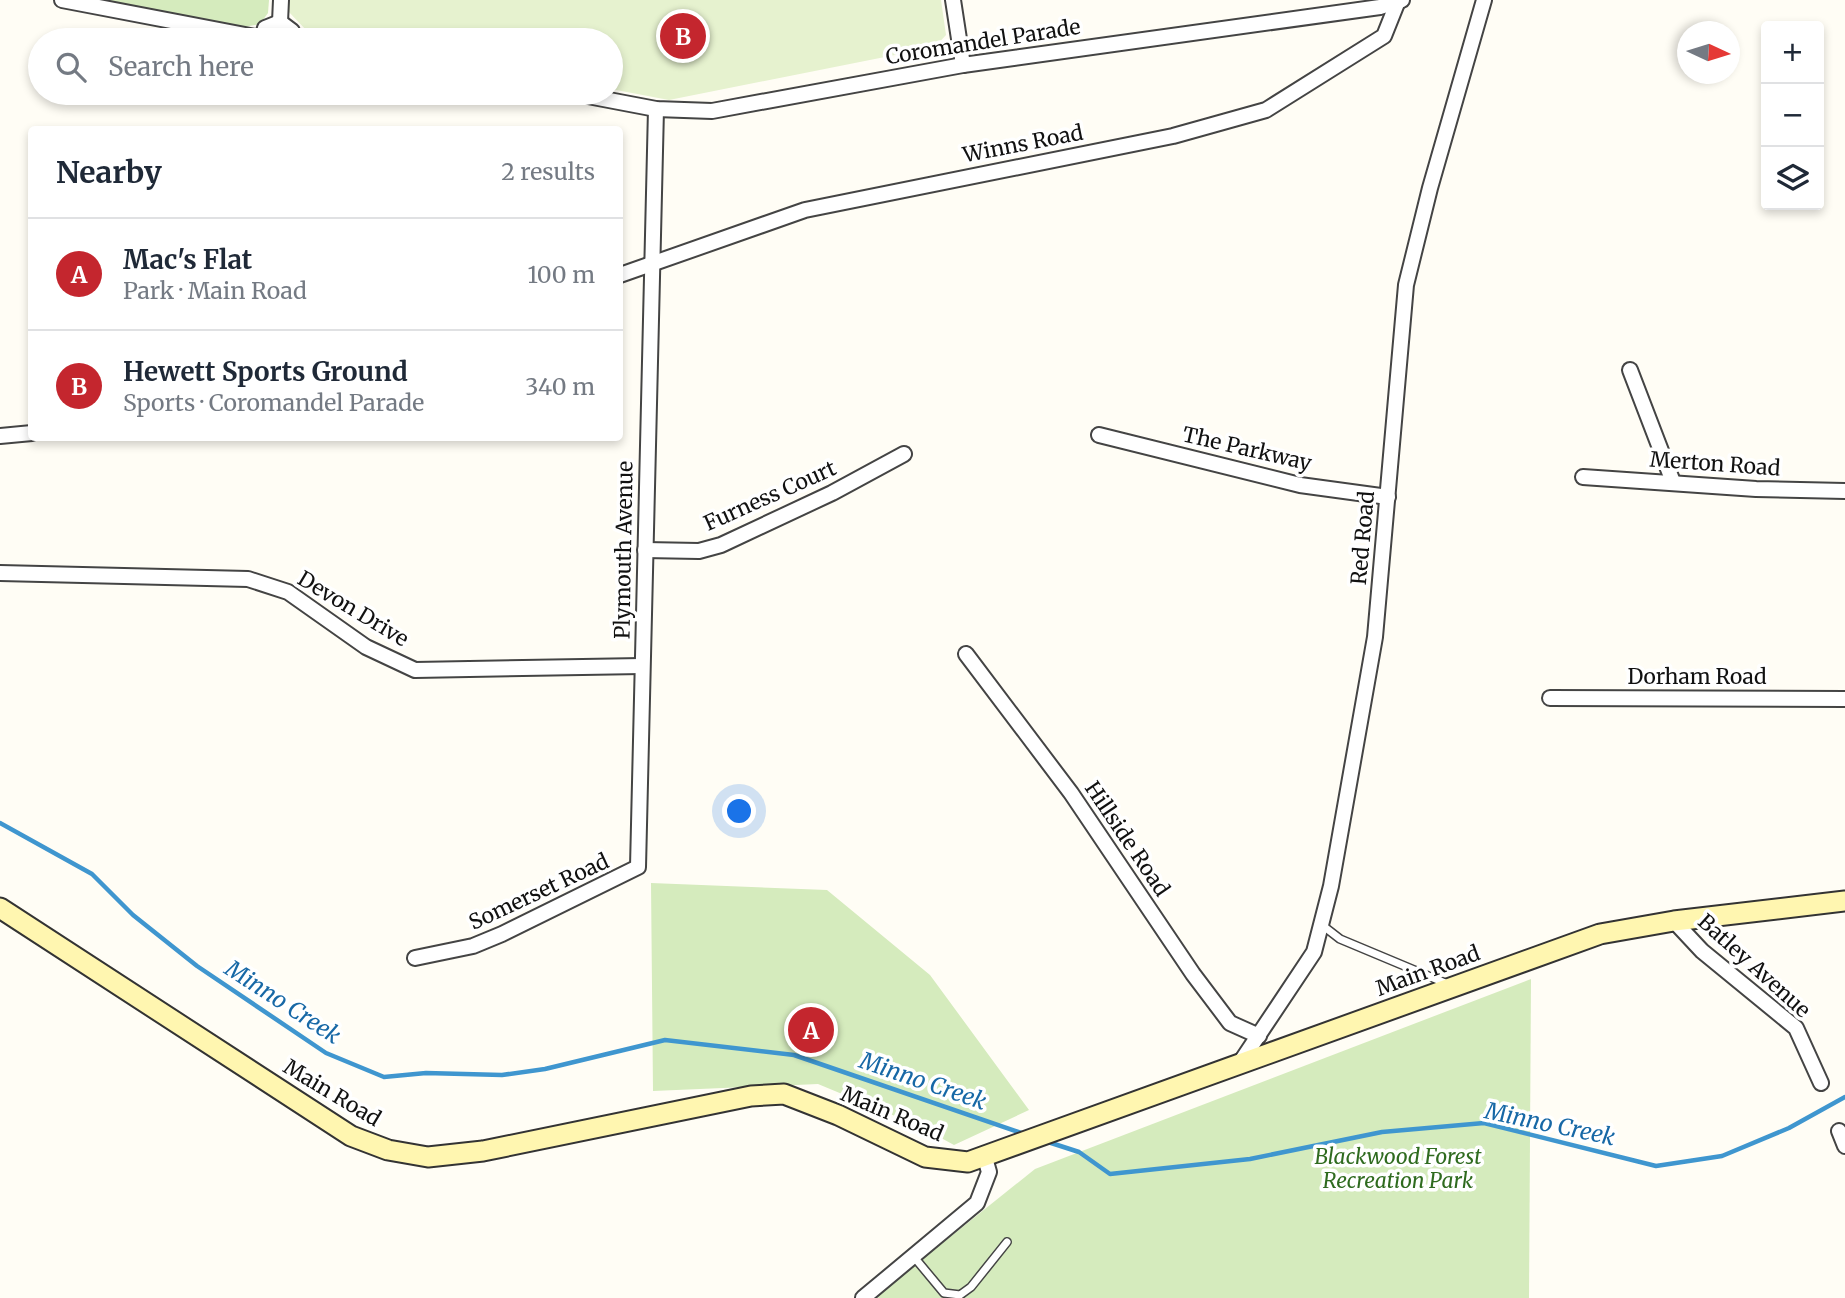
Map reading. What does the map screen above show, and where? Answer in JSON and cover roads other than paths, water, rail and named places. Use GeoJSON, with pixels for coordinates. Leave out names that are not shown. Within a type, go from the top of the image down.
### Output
{"type":"FeatureCollection","features":[{"type":"Feature","properties":{"kind":"main road","name":"Main Road"},"geometry":{"type":"LineString","coordinates":[[0,908],[351,1136],[387,1150],[428,1157],[484,1151],[751,1096],[784,1094],[838,1115],[925,1157],[968,1162],[1600,934],[1674,921],[1845,901]]}},
{"type":"Feature","properties":{"kind":"street"},"geometry":{"type":"LineString","coordinates":[[61,0],[208,28]]}},
{"type":"Feature","properties":{"kind":"street"},"geometry":{"type":"LineString","coordinates":[[280,22],[281,0]]}},
{"type":"Feature","properties":{"kind":"street"},"geometry":{"type":"LineString","coordinates":[[953,0],[963,65]]}},
{"type":"Feature","properties":{"kind":"street","name":"Red Road"},"geometry":{"type":"LineString","coordinates":[[1240,1063],[1314,952],[1331,886],[1375,637],[1406,285],[1430,188],[1484,0]]}},
{"type":"Feature","properties":{"kind":"street","name":"Coromandel Parade"},"geometry":{"type":"LineString","coordinates":[[623,103],[656,109],[712,111],[963,65],[1400,1]]}},
{"type":"Feature","properties":{"kind":"street","name":"Winns Road"},"geometry":{"type":"LineString","coordinates":[[623,274],[805,210],[1173,136],[1266,110],[1384,36],[1400,1]]}},
{"type":"Feature","properties":{"kind":"street"},"geometry":{"type":"LineString","coordinates":[[1380,6],[1390,23]]}},
{"type":"Feature","properties":{"kind":"street"},"geometry":{"type":"LineString","coordinates":[[265,28],[280,22]]}},
{"type":"Feature","properties":{"kind":"street"},"geometry":{"type":"LineString","coordinates":[[280,22],[289,28]]}},
{"type":"Feature","properties":{"kind":"street","name":"Plymouth Avenue"},"geometry":{"type":"LineString","coordinates":[[638,867],[656,109]]}},
{"type":"Feature","properties":{"kind":"street"},"geometry":{"type":"LineString","coordinates":[[1630,370],[1673,482]]}},
{"type":"Feature","properties":{"kind":"street"},"geometry":{"type":"LineString","coordinates":[[0,436],[28,433]]}},
{"type":"Feature","properties":{"kind":"street","name":"The Parkway"},"geometry":{"type":"LineString","coordinates":[[1099,435],[1300,485],[1388,497]]}},
{"type":"Feature","properties":{"kind":"street","name":"Furness Court"},"geometry":{"type":"LineString","coordinates":[[645,550],[699,551],[721,545],[832,493],[904,454]]}},
{"type":"Feature","properties":{"kind":"street","name":"Merton Road"},"geometry":{"type":"LineString","coordinates":[[1583,477],[1756,489],[1845,491]]}},
{"type":"Feature","properties":{"kind":"street","name":"Devon Drive"},"geometry":{"type":"LineString","coordinates":[[0,573],[248,579],[288,592],[366,647],[415,670],[642,666]]}},
{"type":"Feature","properties":{"kind":"street","name":"Hillside Road"},"geometry":{"type":"LineString","coordinates":[[966,654],[1071,793],[1193,974],[1230,1023],[1259,1036]]}},
{"type":"Feature","properties":{"kind":"street","name":"Dorham Road"},"geometry":{"type":"LineString","coordinates":[[1550,698],[1845,699]]}},
{"type":"Feature","properties":{"kind":"street","name":"Somerset Road"},"geometry":{"type":"LineString","coordinates":[[415,958],[472,946],[502,934],[638,867]]}},
{"type":"Feature","properties":{"kind":"street","name":"Batley Avenue"},"geometry":{"type":"LineString","coordinates":[[1674,921],[1702,951],[1796,1028],[1821,1083]]}},
{"type":"Feature","properties":{"kind":"street"},"geometry":{"type":"LineString","coordinates":[[1839,1130],[1845,1146]]}},
{"type":"Feature","properties":{"kind":"street"},"geometry":{"type":"LineString","coordinates":[[863,1298],[977,1203],[989,1172],[985,1158]]}},
{"type":"Feature","properties":{"kind":"lane"},"geometry":{"type":"LineString","coordinates":[[1321,925],[1340,939],[1453,986]]}},
{"type":"Feature","properties":{"kind":"lane"},"geometry":{"type":"LineString","coordinates":[[914,1257],[944,1293],[960,1295],[971,1287],[1007,1241]]}},
{"type":"Feature","properties":{"kind":"waterway","name":"Minno Creek"},"geometry":{"type":"LineString","coordinates":[[0,823],[92,874],[133,915],[197,966],[326,1053],[384,1077],[426,1073],[502,1075],[545,1069],[665,1040],[794,1055],[1024,1134]]}},
{"type":"Feature","properties":{"kind":"waterway","name":"Minno Creek"},"geometry":{"type":"LineString","coordinates":[[1045,1141],[1079,1152],[1110,1174],[1250,1159],[1382,1132],[1484,1123],[1656,1166],[1722,1156],[1789,1128],[1845,1097]]}},
{"type":"Feature","properties":{"kind":"place","name":"Hewett Sports Ground"},"geometry":{"type":"Point","coordinates":[683,36]}},
{"type":"Feature","properties":{"kind":"place","name":"Mac's Flat"},"geometry":{"type":"Point","coordinates":[811,1030]}},
{"type":"Feature","properties":{"kind":"park label","name":"Blackwood Forest Recreation Park"},"geometry":{"type":"Point","coordinates":[1398,1169]}}]}
